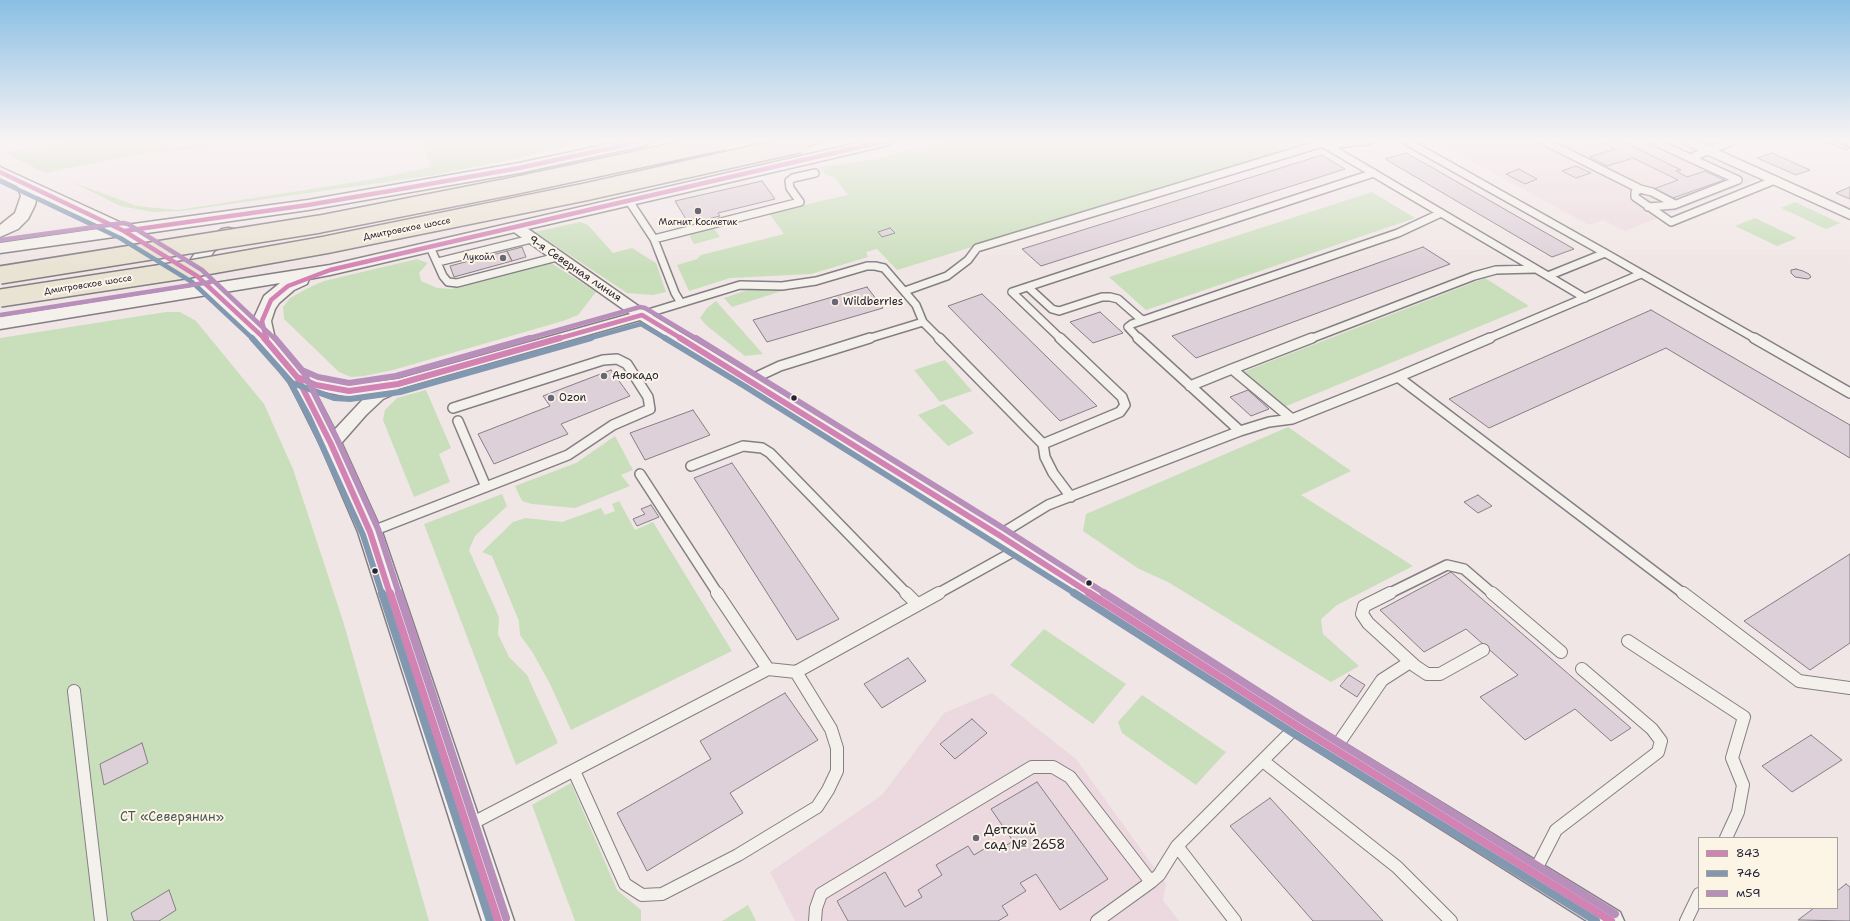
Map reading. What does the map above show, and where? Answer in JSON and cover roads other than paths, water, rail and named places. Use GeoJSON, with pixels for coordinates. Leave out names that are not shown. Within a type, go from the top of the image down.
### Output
{"type":"FeatureCollection","features":[{"type":"Feature","properties":{"kind":"highway","name":"Дмитровское шоссе"},"geometry":{"type":"LineString","coordinates":[[0,275],[320,224],[522,184]]}},
{"type":"Feature","properties":{"kind":"highway","name":"Дмитровское шоссе"},"geometry":{"type":"LineString","coordinates":[[0,298],[190,269],[332,244],[620,184]]}},
{"type":"Feature","properties":{"kind":"street"},"geometry":{"type":"LineString","coordinates":[[0,250],[308,205],[435,184]]}},
{"type":"Feature","properties":{"kind":"street"},"geometry":{"type":"LineString","coordinates":[[6,322],[330,270],[434,255],[516,227],[702,184]]}},
{"type":"Feature","properties":{"kind":"street"},"geometry":{"type":"LineString","coordinates":[[1784,184],[1850,215]]}},
{"type":"Feature","properties":{"kind":"street"},"geometry":{"type":"LineString","coordinates":[[25,185],[124,231],[197,276],[266,340],[297,377],[330,444],[370,532],[498,921]]}},
{"type":"Feature","properties":{"kind":"street"},"geometry":{"type":"LineString","coordinates":[[0,232],[12,225],[22,215],[27,205],[29,196],[25,185]]}},
{"type":"Feature","properties":{"kind":"street"},"geometry":{"type":"LineString","coordinates":[[197,276],[200,259],[208,246],[222,236],[238,227],[308,205]]}},
{"type":"Feature","properties":{"kind":"street","name":"9-я Северная линия"},"geometry":{"type":"LineString","coordinates":[[516,227],[531,239],[642,315],[750,380],[934,496],[1020,548],[1334,750],[1611,921]]}},
{"type":"Feature","properties":{"kind":"street"},"geometry":{"type":"LineString","coordinates":[[0,250],[90,247],[129,250],[165,256]]}},
{"type":"Feature","properties":{"kind":"street"},"geometry":{"type":"LineString","coordinates":[[6,322],[71,304],[132,281],[154,269],[165,256]]}},
{"type":"Feature","properties":{"kind":"street"},"geometry":{"type":"LineString","coordinates":[[266,340],[262,321],[271,300],[288,286],[330,270]]}},
{"type":"Feature","properties":{"kind":"street"},"geometry":{"type":"LineString","coordinates":[[297,377],[316,385],[349,391],[398,384],[642,315]]}},
{"type":"Feature","properties":{"kind":"street"},"geometry":{"type":"LineString","coordinates":[[330,444],[360,411],[378,396],[398,384]]}},
{"type":"Feature","properties":{"kind":"lane"},"geometry":{"type":"LineString","coordinates":[[654,239],[800,202],[790,188],[789,184]]}},
{"type":"Feature","properties":{"kind":"lane"},"geometry":{"type":"LineString","coordinates":[[905,291],[953,272],[968,260],[978,248],[1185,184]]}},
{"type":"Feature","properties":{"kind":"lane"},"geometry":{"type":"LineString","coordinates":[[1043,444],[1120,412],[1125,405],[1122,397],[1012,292],[1341,184]]}},
{"type":"Feature","properties":{"kind":"lane"},"geometry":{"type":"LineString","coordinates":[[1392,184],[1585,298]]}},
{"type":"Feature","properties":{"kind":"lane"},"geometry":{"type":"LineString","coordinates":[[1482,184],[1850,393]]}},
{"type":"Feature","properties":{"kind":"lane"},"geometry":{"type":"LineString","coordinates":[[1630,184],[1640,189],[1652,192],[1675,204]]}},
{"type":"Feature","properties":{"kind":"lane"},"geometry":{"type":"LineString","coordinates":[[1648,207],[1675,204],[1728,184]]}},
{"type":"Feature","properties":{"kind":"lane"},"geometry":{"type":"LineString","coordinates":[[1640,189],[1635,192],[1635,197],[1671,222],[1765,184]]}},
{"type":"Feature","properties":{"kind":"lane"},"geometry":{"type":"LineString","coordinates":[[629,201],[654,239],[675,293],[681,303]]}},
{"type":"Feature","properties":{"kind":"lane"},"geometry":{"type":"LineString","coordinates":[[1240,431],[1131,332],[1128,327],[1142,320],[1398,233],[1441,213]]}},
{"type":"Feature","properties":{"kind":"lane"},"geometry":{"type":"LineString","coordinates":[[531,239],[489,253],[468,258],[434,255],[443,276],[448,282],[457,283],[475,275],[495,269],[557,257]]}},
{"type":"Feature","properties":{"kind":"lane"},"geometry":{"type":"LineString","coordinates":[[1548,276],[1605,253]]}},
{"type":"Feature","properties":{"kind":"lane"},"geometry":{"type":"LineString","coordinates":[[642,315],[740,285],[782,286],[816,281],[853,270],[875,266],[884,268],[916,305],[923,322],[1043,444],[1045,457],[1053,473],[1072,497]]}},
{"type":"Feature","properties":{"kind":"lane"},"geometry":{"type":"LineString","coordinates":[[1190,386],[1474,276],[1496,270],[1536,269]]}},
{"type":"Feature","properties":{"kind":"lane"},"geometry":{"type":"LineString","coordinates":[[999,535],[1048,505],[1240,431],[1270,422],[1292,419],[1398,377],[1641,274]]}},
{"type":"Feature","properties":{"kind":"lane"},"geometry":{"type":"LineString","coordinates":[[1028,287],[1052,309],[1059,311],[1102,297],[1110,297],[1118,299],[1142,320]]}},
{"type":"Feature","properties":{"kind":"lane"},"geometry":{"type":"LineString","coordinates":[[750,380],[780,366],[923,322]]}},
{"type":"Feature","properties":{"kind":"lane"},"geometry":{"type":"LineString","coordinates":[[370,532],[568,455],[613,425],[650,409],[648,397],[628,364],[617,359],[603,360],[453,408]]}},
{"type":"Feature","properties":{"kind":"lane"},"geometry":{"type":"LineString","coordinates":[[1232,369],[1292,419]]}},
{"type":"Feature","properties":{"kind":"lane"},"geometry":{"type":"LineString","coordinates":[[1398,377],[1799,681],[1850,688]]}},
{"type":"Feature","properties":{"kind":"lane"},"geometry":{"type":"LineString","coordinates":[[458,421],[486,487]]}},
{"type":"Feature","properties":{"kind":"lane"},"geometry":{"type":"LineString","coordinates":[[691,466],[743,446],[762,448],[770,453],[917,604]]}},
{"type":"Feature","properties":{"kind":"lane"},"geometry":{"type":"LineString","coordinates":[[640,474],[756,653],[768,669]]}},
{"type":"Feature","properties":{"kind":"lane"},"geometry":{"type":"LineString","coordinates":[[468,826],[768,669],[796,672],[1020,548]]}},
{"type":"Feature","properties":{"kind":"lane"},"geometry":{"type":"LineString","coordinates":[[1483,650],[1440,674],[1427,674],[1410,662],[1368,623],[1362,614],[1364,606],[1438,568],[1447,565],[1456,566],[1464,569],[1561,652]]}},
{"type":"Feature","properties":{"kind":"lane"},"geometry":{"type":"LineString","coordinates":[[1628,642],[1744,717],[1732,758],[1743,785],[1738,812],[1726,837]]}},
{"type":"Feature","properties":{"kind":"lane"},"geometry":{"type":"LineString","coordinates":[[1334,750],[1382,680],[1410,662]]}},
{"type":"Feature","properties":{"kind":"lane"},"geometry":{"type":"LineString","coordinates":[[1533,874],[1556,830],[1658,752],[1661,741],[1652,729],[1582,669]]}},
{"type":"Feature","properties":{"kind":"lane"},"geometry":{"type":"LineString","coordinates":[[574,771],[625,884],[642,896],[662,894],[738,855],[810,811],[817,806],[828,790],[837,771],[837,748],[831,729],[796,672]]}},
{"type":"Feature","properties":{"kind":"lane"},"geometry":{"type":"LineString","coordinates":[[74,690],[101,921]]}},
{"type":"Feature","properties":{"kind":"lane"},"geometry":{"type":"LineString","coordinates":[[1097,921],[1159,875],[1177,846],[1297,726]]}},
{"type":"Feature","properties":{"kind":"lane"},"geometry":{"type":"LineString","coordinates":[[1263,761],[1397,867],[1451,921]]}},
{"type":"Feature","properties":{"kind":"lane"},"geometry":{"type":"LineString","coordinates":[[815,921],[816,908],[821,894],[1032,767],[1053,767],[1070,777],[1151,882]]}},
{"type":"Feature","properties":{"kind":"lane"},"geometry":{"type":"LineString","coordinates":[[1177,846],[1236,921]]}},
{"type":"Feature","properties":{"kind":"lane"},"geometry":{"type":"LineString","coordinates":[[1686,921],[1698,896]]}},
{"type":"Feature","properties":{"kind":"place","name":"Магнит Косметик"},"geometry":{"type":"Point","coordinates":[698,211]}},
{"type":"Feature","properties":{"kind":"place","name":"Лукойл"},"geometry":{"type":"Point","coordinates":[503,258]}},
{"type":"Feature","properties":{"kind":"place","name":"Wildberries"},"geometry":{"type":"Point","coordinates":[835,302]}},
{"type":"Feature","properties":{"kind":"place","name":"Авокадо"},"geometry":{"type":"Point","coordinates":[604,376]}},
{"type":"Feature","properties":{"kind":"place","name":"Ozon"},"geometry":{"type":"Point","coordinates":[551,398]}},
{"type":"Feature","properties":{"kind":"place","name":"Детский сад № 2658"},"geometry":{"type":"Point","coordinates":[976,838]}},
{"type":"Feature","properties":{"kind":"park label","name":"СТ «Северянин»"},"geometry":{"type":"Point","coordinates":[172,818]}}]}
